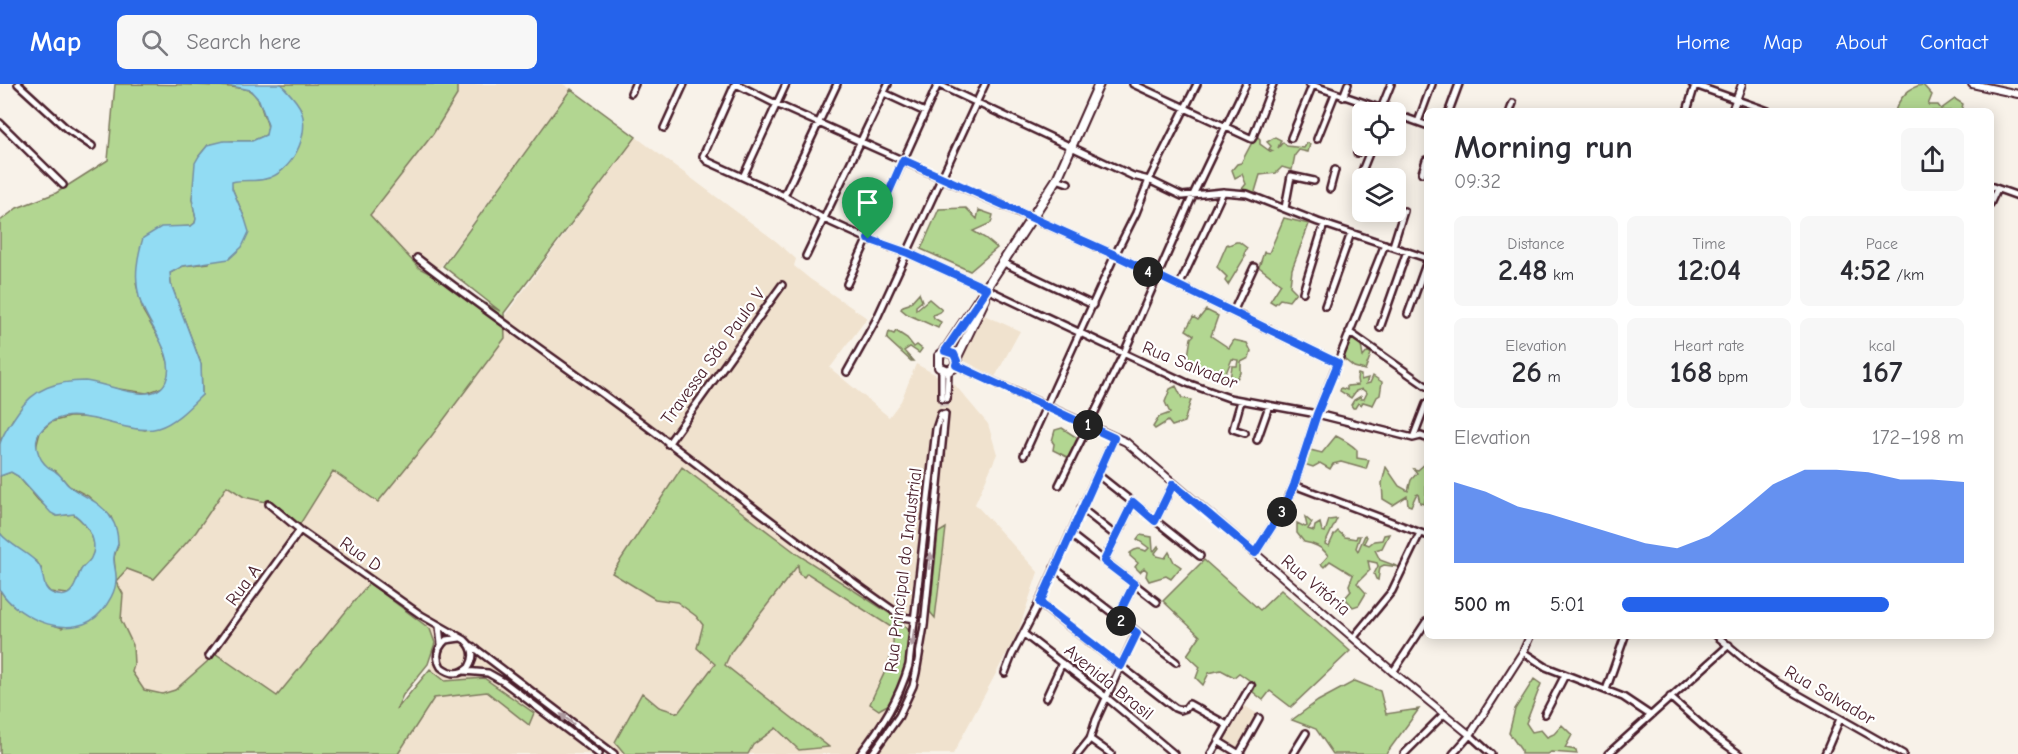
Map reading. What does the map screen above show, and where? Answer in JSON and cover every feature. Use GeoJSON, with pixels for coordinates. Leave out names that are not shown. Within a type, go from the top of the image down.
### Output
{"type":"FeatureCollection","features":[{"type":"Feature","properties":{"kind":"main road"},"geometry":{"type":"LineString","coordinates":[[988,289],[956,361],[945,370],[938,363],[938,359],[988,289],[1057,179],[1099,84]]}},
{"type":"Feature","properties":{"kind":"main road"},"geometry":{"type":"LineString","coordinates":[[945,351],[951,352],[956,361]]}},
{"type":"Feature","properties":{"kind":"street"},"geometry":{"type":"LineString","coordinates":[[18,84],[67,129],[93,146]]}},
{"type":"Feature","properties":{"kind":"street"},"geometry":{"type":"LineString","coordinates":[[631,93],[635,84]]}},
{"type":"Feature","properties":{"kind":"street"},"geometry":{"type":"LineString","coordinates":[[664,128],[684,84]]}},
{"type":"Feature","properties":{"kind":"street"},"geometry":{"type":"LineString","coordinates":[[736,84],[1115,255],[1338,363]]}},
{"type":"Feature","properties":{"kind":"street","name":"Rua Salvador"},"geometry":{"type":"LineString","coordinates":[[736,84],[703,156],[707,161],[784,196],[824,219],[868,239],[908,253],[1187,382],[1241,401],[1317,414],[1413,438],[1424,437]]}},
{"type":"Feature","properties":{"kind":"street"},"geometry":{"type":"LineString","coordinates":[[743,177],[786,84]]}},
{"type":"Feature","properties":{"kind":"street"},"geometry":{"type":"LineString","coordinates":[[784,196],[837,84]]}},
{"type":"Feature","properties":{"kind":"street"},"geometry":{"type":"LineString","coordinates":[[806,256],[888,84]]}},
{"type":"Feature","properties":{"kind":"street"},"geometry":{"type":"LineString","coordinates":[[847,284],[938,84],[1132,176],[1149,180],[1182,196],[1223,192],[1246,194],[1324,224],[1424,257]]}},
{"type":"Feature","properties":{"kind":"street"},"geometry":{"type":"LineString","coordinates":[[847,372],[876,320],[985,84]]}},
{"type":"Feature","properties":{"kind":"street"},"geometry":{"type":"LineString","coordinates":[[1133,84],[1252,140],[1273,84]]}},
{"type":"Feature","properties":{"kind":"street"},"geometry":{"type":"LineString","coordinates":[[1024,455],[1136,213],[1149,180],[1197,84]]}},
{"type":"Feature","properties":{"kind":"street"},"geometry":{"type":"LineString","coordinates":[[1059,485],[1124,353],[1156,276],[1245,84]]}},
{"type":"Feature","properties":{"kind":"street"},"geometry":{"type":"LineString","coordinates":[[1291,138],[1311,84],[1359,102]]}},
{"type":"Feature","properties":{"kind":"street"},"geometry":{"type":"LineString","coordinates":[[1343,96],[1348,84]]}},
{"type":"Feature","properties":{"kind":"street"},"geometry":{"type":"LineString","coordinates":[[1386,102],[1391,84]]}},
{"type":"Feature","properties":{"kind":"street"},"geometry":{"type":"LineString","coordinates":[[1418,122],[1432,84]]}},
{"type":"Feature","properties":{"kind":"street"},"geometry":{"type":"LineString","coordinates":[[1450,108],[1458,84]]}},
{"type":"Feature","properties":{"kind":"street"},"geometry":{"type":"LineString","coordinates":[[1733,108],[1742,84]]}},
{"type":"Feature","properties":{"kind":"street"},"geometry":{"type":"LineString","coordinates":[[1972,84],[1998,87],[2018,94]]}},
{"type":"Feature","properties":{"kind":"street"},"geometry":{"type":"LineString","coordinates":[[1688,108],[1693,85],[1760,108]]}},
{"type":"Feature","properties":{"kind":"street"},"geometry":{"type":"LineString","coordinates":[[884,93],[925,112]]}},
{"type":"Feature","properties":{"kind":"street"},"geometry":{"type":"LineString","coordinates":[[1317,139],[1335,94]]}},
{"type":"Feature","properties":{"kind":"street"},"geometry":{"type":"LineString","coordinates":[[1511,108],[1513,103]]}},
{"type":"Feature","properties":{"kind":"street"},"geometry":{"type":"LineString","coordinates":[[1406,118],[1424,124]]}},
{"type":"Feature","properties":{"kind":"street"},"geometry":{"type":"LineString","coordinates":[[0,123],[63,185]]}},
{"type":"Feature","properties":{"kind":"street"},"geometry":{"type":"LineString","coordinates":[[1422,173],[1424,166]]}},
{"type":"Feature","properties":{"kind":"street"},"geometry":{"type":"LineString","coordinates":[[1330,189],[1335,170]]}},
{"type":"Feature","properties":{"kind":"street"},"geometry":{"type":"LineString","coordinates":[[1285,208],[1291,176],[1314,181]]}},
{"type":"Feature","properties":{"kind":"street"},"geometry":{"type":"LineString","coordinates":[[1057,179],[1068,183]]}},
{"type":"Feature","properties":{"kind":"street"},"geometry":{"type":"LineString","coordinates":[[1994,187],[2018,196]]}},
{"type":"Feature","properties":{"kind":"street"},"geometry":{"type":"LineString","coordinates":[[1179,286],[1223,192]]}},
{"type":"Feature","properties":{"kind":"street"},"geometry":{"type":"LineString","coordinates":[[1393,246],[1401,222]]}},
{"type":"Feature","properties":{"kind":"street"},"geometry":{"type":"LineString","coordinates":[[1302,292],[1324,224]]}},
{"type":"Feature","properties":{"kind":"street"},"geometry":{"type":"LineString","coordinates":[[1325,306],[1351,233]]}},
{"type":"Feature","properties":{"kind":"street"},"geometry":{"type":"LineString","coordinates":[[1255,553],[1285,506],[1294,485],[1317,414],[1385,244]]}},
{"type":"Feature","properties":{"kind":"street"},"geometry":{"type":"LineString","coordinates":[[1380,328],[1407,251]]}},
{"type":"Feature","properties":{"kind":"street"},"geometry":{"type":"LineString","coordinates":[[417,258],[476,304],[637,419],[903,617],[915,619]]}},
{"type":"Feature","properties":{"kind":"street"},"geometry":{"type":"LineString","coordinates":[[1004,263],[1093,305]]}},
{"type":"Feature","properties":{"kind":"street"},"geometry":{"type":"LineString","coordinates":[[1233,312],[1254,267]]}},
{"type":"Feature","properties":{"kind":"street"},"geometry":{"type":"LineString","coordinates":[[1408,314],[1424,270]]}},
{"type":"Feature","properties":{"kind":"street","name":"Travessa São Paulo V"},"geometry":{"type":"LineString","coordinates":[[668,444],[782,285]]}},
{"type":"Feature","properties":{"kind":"street"},"geometry":{"type":"LineString","coordinates":[[1349,332],[1424,385]]}},
{"type":"Feature","properties":{"kind":"street","name":"Rua Vitória"},"geometry":{"type":"LineString","coordinates":[[956,361],[1132,447],[1491,754]]}},
{"type":"Feature","properties":{"kind":"street"},"geometry":{"type":"LineString","coordinates":[[944,399],[945,370]]}},
{"type":"Feature","properties":{"kind":"street"},"geometry":{"type":"LineString","coordinates":[[1241,401],[1233,429],[1245,433]]}},
{"type":"Feature","properties":{"kind":"street"},"geometry":{"type":"LineString","coordinates":[[1257,440],[1269,406]]}},
{"type":"Feature","properties":{"kind":"street"},"geometry":{"type":"LineString","coordinates":[[1413,438],[1424,409]]}},
{"type":"Feature","properties":{"kind":"street","name":"Rua Principal do Industrial"},"geometry":{"type":"LineString","coordinates":[[860,754],[891,711],[903,686],[909,665],[936,429],[943,414],[945,428],[920,654],[913,686],[899,716],[872,754]]}},
{"type":"Feature","properties":{"kind":"street"},"geometry":{"type":"LineString","coordinates":[[936,429],[945,428]]}},
{"type":"Feature","properties":{"kind":"street"},"geometry":{"type":"LineString","coordinates":[[1005,673],[1040,603],[1114,438]]}},
{"type":"Feature","properties":{"kind":"street"},"geometry":{"type":"LineString","coordinates":[[1097,474],[1200,556]]}},
{"type":"Feature","properties":{"kind":"street"},"geometry":{"type":"LineString","coordinates":[[1155,521],[1173,484]]}},
{"type":"Feature","properties":{"kind":"street"},"geometry":{"type":"LineString","coordinates":[[1294,485],[1423,534],[1392,591],[1354,637]]}},
{"type":"Feature","properties":{"kind":"street"},"geometry":{"type":"LineString","coordinates":[[1104,561],[1133,502]]}},
{"type":"Feature","properties":{"kind":"street","name":"Rua D"},"geometry":{"type":"LineString","coordinates":[[269,504],[300,530],[439,626],[460,638]]}},
{"type":"Feature","properties":{"kind":"street"},"geometry":{"type":"LineString","coordinates":[[1081,508],[1116,536]]}},
{"type":"Feature","properties":{"kind":"street","name":"Rua A"},"geometry":{"type":"LineString","coordinates":[[209,656],[300,530]]}},
{"type":"Feature","properties":{"kind":"street"},"geometry":{"type":"LineString","coordinates":[[1070,534],[1158,602]]}},
{"type":"Feature","properties":{"kind":"street"},"geometry":{"type":"LineString","coordinates":[[1054,568],[1176,662]]}},
{"type":"Feature","properties":{"kind":"street"},"geometry":{"type":"LineString","coordinates":[[1117,618],[1134,584]]}},
{"type":"Feature","properties":{"kind":"street"},"geometry":{"type":"LineString","coordinates":[[1040,603],[1174,708],[1180,711],[1189,704],[1227,724]]}},
{"type":"Feature","properties":{"kind":"street"},"geometry":{"type":"LineString","coordinates":[[1393,672],[1424,625]]}},
{"type":"Feature","properties":{"kind":"street"},"geometry":{"type":"LineString","coordinates":[[439,626],[441,644],[437,656],[441,667],[452,674],[464,671],[488,673],[504,682],[599,754]]}},
{"type":"Feature","properties":{"kind":"street"},"geometry":{"type":"LineString","coordinates":[[1078,754],[1090,739],[1092,729],[1137,633]]}},
{"type":"Feature","properties":{"kind":"street","name":"Avenida Brasil"},"geometry":{"type":"LineString","coordinates":[[1024,634],[1107,698],[1174,754]]}},
{"type":"Feature","properties":{"kind":"street"},"geometry":{"type":"LineString","coordinates":[[441,644],[446,640],[460,638],[614,754]]}},
{"type":"Feature","properties":{"kind":"street"},"geometry":{"type":"LineString","coordinates":[[1453,754],[1470,735],[1523,652],[1529,639]]}},
{"type":"Feature","properties":{"kind":"street"},"geometry":{"type":"LineString","coordinates":[[1606,690],[1624,639]]}},
{"type":"Feature","properties":{"kind":"street","name":"Rua Salvador"},"geometry":{"type":"LineString","coordinates":[[1721,639],[1756,669],[1903,754]]}},
{"type":"Feature","properties":{"kind":"street"},"geometry":{"type":"LineString","coordinates":[[464,671],[472,662],[472,649],[469,644]]}},
{"type":"Feature","properties":{"kind":"street"},"geometry":{"type":"LineString","coordinates":[[1613,753],[1650,715],[1729,645]]}},
{"type":"Feature","properties":{"kind":"street"},"geometry":{"type":"LineString","coordinates":[[1523,652],[1546,667],[1623,697],[1650,715]]}},
{"type":"Feature","properties":{"kind":"street"},"geometry":{"type":"LineString","coordinates":[[1046,698],[1062,663]]}},
{"type":"Feature","properties":{"kind":"street"},"geometry":{"type":"LineString","coordinates":[[1545,714],[1565,675]]}},
{"type":"Feature","properties":{"kind":"street"},"geometry":{"type":"LineString","coordinates":[[1211,754],[1251,685]]}},
{"type":"Feature","properties":{"kind":"street"},"geometry":{"type":"LineString","coordinates":[[1670,697],[1714,736],[1739,754]]}},
{"type":"Feature","properties":{"kind":"street"},"geometry":{"type":"LineString","coordinates":[[891,711],[899,716]]}},
{"type":"Feature","properties":{"kind":"street"},"geometry":{"type":"LineString","coordinates":[[1404,754],[1444,714]]}},
{"type":"Feature","properties":{"kind":"street"},"geometry":{"type":"LineString","coordinates":[[1218,741],[1239,754],[1259,718]]}},
{"type":"Feature","properties":{"kind":"street"},"geometry":{"type":"LineString","coordinates":[[1825,754],[1840,719]]}},
{"type":"Feature","properties":{"kind":"street"},"geometry":{"type":"LineString","coordinates":[[1293,754],[1306,733]]}},
{"type":"Feature","properties":{"kind":"street"},"geometry":{"type":"LineString","coordinates":[[582,740],[585,734]]}},
{"type":"Feature","properties":{"kind":"street"},"geometry":{"type":"LineString","coordinates":[[1090,739],[1111,754]]}},
{"type":"Feature","properties":{"kind":"shaded area"},"geometry":{"type":"Polygon","coordinates":[[[457,84],[563,84],[571,89],[434,276],[419,268],[370,215],[434,132],[457,95],[457,84]]]}},
{"type":"Feature","properties":{"kind":"shaded area"},"geometry":{"type":"Polygon","coordinates":[[[636,137],[777,242],[796,259],[794,266],[810,279],[867,318],[830,368],[889,417],[901,401],[916,364],[955,385],[988,424],[997,454],[975,504],[1038,572],[1018,632],[953,754],[398,754],[434,698],[487,692],[529,724],[534,713],[484,678],[445,681],[430,669],[435,643],[430,629],[369,583],[372,579],[277,696],[217,655],[175,690],[162,694],[143,690],[132,672],[133,645],[121,620],[123,594],[116,581],[127,569],[154,579],[196,532],[227,486],[244,497],[275,504],[299,524],[333,471],[378,502],[505,338],[505,316],[636,137]]]}},
{"type":"Feature","properties":{"kind":"shaded area"},"geometry":{"type":"Polygon","coordinates":[[[984,315],[1020,331],[995,377],[961,359],[984,315]]]}},
{"type":"Feature","properties":{"kind":"shaded area"},"geometry":{"type":"Polygon","coordinates":[[[1242,704],[1259,715],[1239,750],[1220,741],[1242,704]]]}},
{"type":"Feature","properties":{"kind":"green space"},"geometry":{"type":"Polygon","coordinates":[[[115,84],[205,85],[249,90],[255,94],[260,103],[268,129],[266,135],[252,141],[208,145],[199,156],[192,199],[195,223],[191,226],[168,228],[136,283],[143,311],[162,344],[170,368],[163,387],[147,393],[112,388],[13,419],[0,442],[0,221],[17,208],[56,193],[108,160],[115,84]]]}},
{"type":"Feature","properties":{"kind":"green space"},"geometry":{"type":"Polygon","coordinates":[[[281,84],[457,84],[457,95],[433,134],[370,215],[419,268],[500,311],[443,266],[571,89],[636,137],[504,313],[505,338],[430,438],[378,502],[333,471],[300,524],[275,504],[244,497],[227,486],[196,532],[154,579],[127,569],[116,581],[114,557],[118,545],[111,517],[88,496],[69,486],[56,471],[48,468],[40,459],[36,448],[40,432],[51,422],[69,417],[87,417],[145,430],[171,421],[202,395],[201,364],[171,284],[170,273],[183,266],[209,263],[245,219],[231,182],[241,179],[265,179],[301,109],[281,84]]]}},
{"type":"Feature","properties":{"kind":"green space"},"geometry":{"type":"Polygon","coordinates":[[[1923,85],[1932,95],[1928,105],[1938,105],[1940,108],[1896,108],[1905,94],[1923,85]]]}},
{"type":"Feature","properties":{"kind":"green space"},"geometry":{"type":"Polygon","coordinates":[[[1955,99],[1963,104],[1962,108],[1942,108],[1955,99]]]}},
{"type":"Feature","properties":{"kind":"green space"},"geometry":{"type":"Polygon","coordinates":[[[1256,135],[1260,139],[1260,144],[1271,152],[1273,151],[1269,149],[1271,146],[1267,142],[1275,137],[1281,140],[1278,148],[1283,142],[1287,146],[1304,148],[1307,143],[1310,144],[1308,152],[1299,150],[1295,155],[1292,170],[1282,167],[1276,173],[1260,175],[1254,195],[1241,191],[1246,184],[1242,174],[1235,178],[1232,170],[1241,163],[1256,135]]]}},
{"type":"Feature","properties":{"kind":"green space"},"geometry":{"type":"Polygon","coordinates":[[[966,208],[977,219],[979,210],[993,215],[991,223],[973,231],[997,248],[970,271],[921,249],[939,209],[966,208]]]}},
{"type":"Feature","properties":{"kind":"green space"},"geometry":{"type":"Polygon","coordinates":[[[1284,218],[1309,224],[1292,269],[1290,286],[1296,292],[1289,301],[1280,299],[1275,304],[1270,301],[1281,284],[1259,267],[1264,252],[1269,253],[1284,218]]]}},
{"type":"Feature","properties":{"kind":"green space"},"geometry":{"type":"Polygon","coordinates":[[[1236,242],[1247,248],[1245,257],[1228,285],[1225,281],[1227,277],[1217,267],[1227,244],[1236,242]]]}},
{"type":"Feature","properties":{"kind":"green space"},"geometry":{"type":"Polygon","coordinates":[[[919,293],[922,301],[916,306],[916,310],[929,299],[942,310],[933,315],[941,322],[938,328],[901,309],[919,293]]]}},
{"type":"Feature","properties":{"kind":"green space"},"geometry":{"type":"Polygon","coordinates":[[[1206,310],[1218,316],[1211,336],[1229,348],[1234,340],[1247,343],[1251,351],[1249,358],[1241,362],[1241,373],[1235,381],[1230,379],[1232,366],[1237,366],[1238,360],[1232,359],[1222,379],[1219,379],[1218,371],[1210,375],[1209,368],[1203,365],[1196,367],[1194,363],[1188,365],[1191,338],[1194,335],[1186,330],[1193,317],[1198,320],[1206,310]]]}},
{"type":"Feature","properties":{"kind":"green space"},"geometry":{"type":"Polygon","coordinates":[[[896,331],[907,338],[914,347],[917,345],[922,349],[919,353],[910,347],[904,351],[913,361],[887,339],[889,332],[894,334],[896,331]]]}},
{"type":"Feature","properties":{"kind":"green space"},"geometry":{"type":"Polygon","coordinates":[[[1349,334],[1361,345],[1363,357],[1368,351],[1371,354],[1365,370],[1354,367],[1344,359],[1349,334]]]}},
{"type":"Feature","properties":{"kind":"green space"},"geometry":{"type":"Polygon","coordinates":[[[1358,374],[1361,375],[1361,380],[1368,378],[1366,384],[1370,383],[1373,376],[1382,382],[1380,395],[1373,405],[1363,402],[1353,408],[1351,405],[1354,400],[1361,396],[1361,399],[1364,399],[1367,393],[1362,389],[1356,391],[1351,398],[1340,391],[1341,388],[1347,390],[1347,386],[1358,385],[1358,374]]]}},
{"type":"Feature","properties":{"kind":"green space"},"geometry":{"type":"Polygon","coordinates":[[[1176,386],[1182,398],[1191,400],[1184,422],[1172,426],[1168,421],[1155,429],[1153,427],[1159,417],[1170,413],[1165,402],[1170,389],[1176,386]]]}},
{"type":"Feature","properties":{"kind":"green space"},"geometry":{"type":"Polygon","coordinates":[[[1062,428],[1079,439],[1069,458],[1053,450],[1052,441],[1055,430],[1062,428]]]}},
{"type":"Feature","properties":{"kind":"green space"},"geometry":{"type":"Polygon","coordinates":[[[1336,436],[1357,450],[1357,458],[1369,460],[1366,469],[1341,462],[1333,464],[1330,469],[1320,463],[1313,467],[1304,464],[1310,450],[1322,453],[1336,436]]]}},
{"type":"Feature","properties":{"kind":"green space"},"geometry":{"type":"Polygon","coordinates":[[[1424,465],[1424,504],[1420,503],[1418,494],[1411,506],[1408,505],[1407,496],[1393,505],[1383,499],[1382,483],[1386,467],[1399,486],[1408,491],[1411,480],[1417,473],[1414,469],[1418,470],[1424,465]]]}},
{"type":"Feature","properties":{"kind":"green space"},"geometry":{"type":"Polygon","coordinates":[[[682,467],[800,556],[900,620],[910,632],[905,669],[896,696],[879,710],[870,704],[891,656],[893,637],[891,627],[807,573],[804,577],[799,574],[798,565],[731,652],[725,665],[829,747],[799,750],[776,728],[753,745],[748,754],[625,754],[615,742],[642,693],[659,707],[678,713],[715,664],[697,648],[703,625],[696,616],[677,602],[655,599],[612,573],[682,467]]]}},
{"type":"Feature","properties":{"kind":"green space"},"geometry":{"type":"Polygon","coordinates":[[[11,472],[18,476],[38,500],[57,516],[73,514],[91,534],[94,553],[81,570],[74,588],[68,594],[50,592],[44,585],[41,568],[37,562],[7,542],[0,533],[0,476],[11,472]]]}},
{"type":"Feature","properties":{"kind":"green space"},"geometry":{"type":"Polygon","coordinates":[[[1305,517],[1312,523],[1308,529],[1314,531],[1315,526],[1320,523],[1322,531],[1325,532],[1329,520],[1337,519],[1325,544],[1329,546],[1338,531],[1345,537],[1356,539],[1360,536],[1356,548],[1358,551],[1365,535],[1367,537],[1364,543],[1369,545],[1374,541],[1382,540],[1384,535],[1389,534],[1382,548],[1375,550],[1380,560],[1399,567],[1384,565],[1380,567],[1378,580],[1374,574],[1377,563],[1368,561],[1370,570],[1357,583],[1366,593],[1359,605],[1353,607],[1345,598],[1351,591],[1349,585],[1353,575],[1330,561],[1324,567],[1321,564],[1328,556],[1326,553],[1317,546],[1304,542],[1297,533],[1297,523],[1307,526],[1305,517]]]}},
{"type":"Feature","properties":{"kind":"green space"},"geometry":{"type":"Polygon","coordinates":[[[946,528],[935,618],[930,612],[938,533],[946,528]]]}},
{"type":"Feature","properties":{"kind":"green space"},"geometry":{"type":"Polygon","coordinates":[[[1140,535],[1152,537],[1153,550],[1158,546],[1159,548],[1155,553],[1157,556],[1165,558],[1169,552],[1174,562],[1181,567],[1171,579],[1166,576],[1149,581],[1144,568],[1140,572],[1135,567],[1138,563],[1130,556],[1130,553],[1138,549],[1146,551],[1149,548],[1137,539],[1140,535]]]}},
{"type":"Feature","properties":{"kind":"green space"},"geometry":{"type":"Polygon","coordinates":[[[1204,560],[1260,610],[1281,590],[1350,651],[1291,707],[1270,691],[1263,700],[1253,692],[1256,685],[1239,673],[1234,677],[1221,670],[1209,673],[1203,685],[1196,678],[1200,667],[1187,655],[1200,636],[1163,601],[1204,560]]]}},
{"type":"Feature","properties":{"kind":"green space"},"geometry":{"type":"Polygon","coordinates":[[[116,581],[123,594],[121,620],[133,645],[132,672],[144,690],[162,694],[175,690],[216,654],[277,696],[369,583],[430,629],[435,643],[428,664],[403,695],[396,710],[430,669],[445,681],[484,678],[534,713],[529,725],[487,692],[434,698],[398,754],[0,754],[0,590],[12,605],[20,610],[36,619],[62,628],[116,581]]]}},
{"type":"Feature","properties":{"kind":"green space"},"geometry":{"type":"Polygon","coordinates":[[[1534,679],[1541,684],[1526,723],[1532,732],[1541,730],[1547,737],[1554,734],[1562,725],[1572,735],[1565,748],[1576,750],[1577,754],[1551,752],[1521,754],[1521,750],[1509,733],[1515,709],[1534,679]]]}},
{"type":"Feature","properties":{"kind":"green space"},"geometry":{"type":"Polygon","coordinates":[[[1355,681],[1380,691],[1386,714],[1419,709],[1386,754],[1333,754],[1316,729],[1292,720],[1318,701],[1355,681]]]}},
{"type":"Feature","properties":{"kind":"water"},"geometry":{"type":"Polygon","coordinates":[[[222,84],[281,84],[301,110],[303,131],[301,141],[290,162],[274,176],[261,180],[232,182],[232,188],[249,232],[242,247],[229,259],[183,266],[170,273],[171,284],[201,364],[202,395],[176,419],[158,428],[144,430],[82,417],[67,417],[53,421],[38,435],[37,450],[44,464],[73,489],[97,503],[107,512],[114,524],[118,541],[114,553],[115,589],[101,612],[90,621],[77,626],[62,627],[48,624],[20,610],[8,601],[0,590],[0,533],[36,561],[41,569],[46,588],[59,595],[72,591],[81,570],[91,558],[93,539],[83,522],[74,514],[57,516],[51,513],[18,476],[11,472],[0,476],[1,440],[24,404],[39,392],[56,384],[85,381],[128,392],[151,393],[160,389],[166,381],[169,371],[168,361],[142,307],[137,289],[137,267],[143,238],[161,227],[191,226],[195,223],[192,199],[195,163],[208,145],[224,141],[252,141],[266,135],[268,125],[259,100],[250,90],[222,84]]]}},
{"type":"Feature","properties":{"kind":"tunnel"},"geometry":{"type":"LineString","coordinates":[[941,414],[942,399]]}},
{"type":"Feature","properties":{"kind":"tunnel"},"geometry":{"type":"LineString","coordinates":[[945,414],[947,399]]}},
{"type":"Feature","properties":{"kind":"route"},"geometry":{"type":"LineString","coordinates":[[903,160],[1115,255],[1338,363],[1317,414],[1285,506],[1255,553],[1173,484],[1155,521],[1133,502],[1104,561],[1134,584],[1117,618],[1137,633],[1121,666],[1040,603],[1114,438],[956,365],[957,357],[945,351],[987,289],[908,253],[868,239],[903,160]]}}]}
